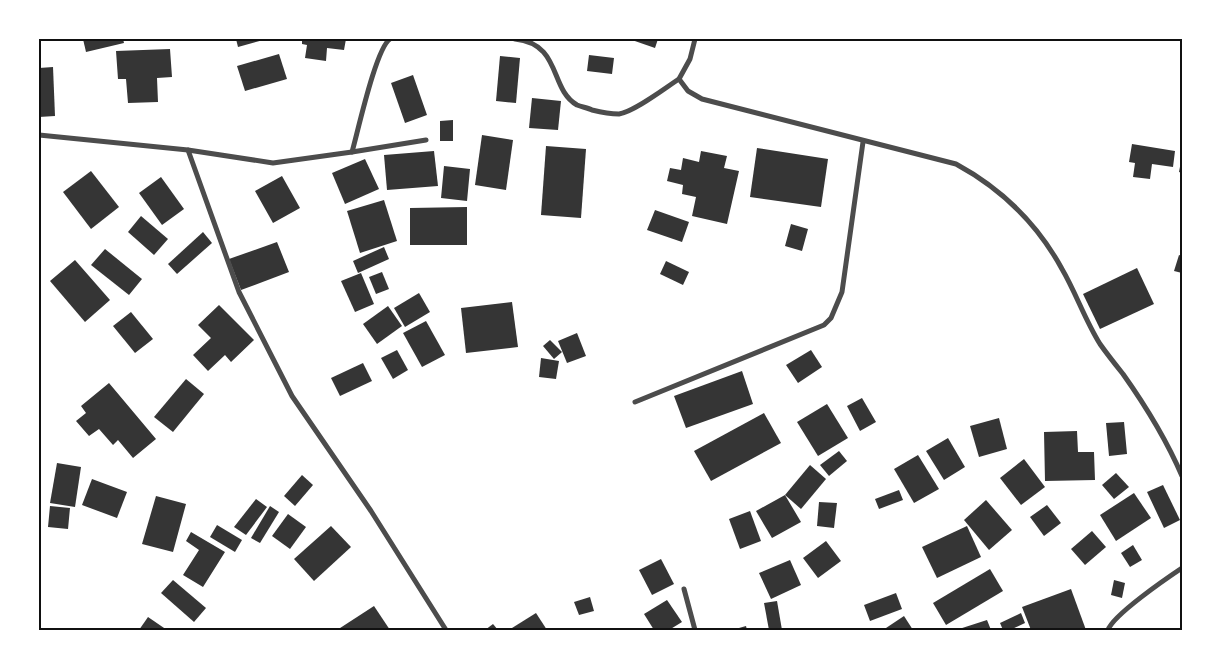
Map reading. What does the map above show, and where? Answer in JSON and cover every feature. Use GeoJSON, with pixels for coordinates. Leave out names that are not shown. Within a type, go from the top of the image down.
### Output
{"type":"FeatureCollection","features":[{"type":"Feature","properties":{"kind":"street"},"geometry":{"type":"LineString","coordinates":[[352,152],[377,61],[385,42],[390,39]]}},
{"type":"Feature","properties":{"kind":"street"},"geometry":{"type":"LineString","coordinates":[[515,39],[525,40],[542,49],[552,62],[567,95],[577,105],[598,111],[620,114],[679,79],[690,58],[695,39]]}},
{"type":"Feature","properties":{"kind":"street"},"geometry":{"type":"LineString","coordinates":[[679,79],[688,91],[702,99],[863,142],[883,145],[956,164],[983,178],[1024,214],[1040,234],[1063,270],[1088,325],[1147,412],[1182,476]]}},
{"type":"Feature","properties":{"kind":"street"},"geometry":{"type":"LineString","coordinates":[[39,135],[188,150],[273,163],[426,140]]}},
{"type":"Feature","properties":{"kind":"street"},"geometry":{"type":"LineString","coordinates":[[635,402],[824,325],[831,318],[842,292],[863,142]]}},
{"type":"Feature","properties":{"kind":"street"},"geometry":{"type":"LineString","coordinates":[[188,150],[239,292],[292,396],[371,511],[446,630]]}},
{"type":"Feature","properties":{"kind":"street"},"geometry":{"type":"LineString","coordinates":[[1108,630],[1110,625],[1132,605],[1182,568]]}},
{"type":"Feature","properties":{"kind":"street"},"geometry":{"type":"LineString","coordinates":[[684,589],[695,630]]}},
{"type":"Feature","properties":{"kind":"building"},"geometry":{"type":"Polygon","coordinates":[[[83,39],[123,39],[124,43],[86,52],[83,39]]]}},
{"type":"Feature","properties":{"kind":"building"},"geometry":{"type":"Polygon","coordinates":[[[236,39],[267,39],[238,47],[236,39]]]}},
{"type":"Feature","properties":{"kind":"building"},"geometry":{"type":"Polygon","coordinates":[[[302,39],[346,39],[344,50],[327,48],[326,61],[305,58],[307,45],[302,44],[302,39]]]}},
{"type":"Feature","properties":{"kind":"building"},"geometry":{"type":"Polygon","coordinates":[[[629,39],[658,39],[655,48],[629,39]]]}},
{"type":"Feature","properties":{"kind":"building"},"geometry":{"type":"Polygon","coordinates":[[[170,49],[172,77],[157,78],[158,102],[128,103],[126,79],[118,79],[116,51],[170,49]]]}},
{"type":"Feature","properties":{"kind":"building"},"geometry":{"type":"Polygon","coordinates":[[[279,54],[287,79],[245,91],[237,66],[279,54]]]}},
{"type":"Feature","properties":{"kind":"building"},"geometry":{"type":"Polygon","coordinates":[[[589,55],[614,58],[612,74],[587,71],[589,55]]]}},
{"type":"Feature","properties":{"kind":"building"},"geometry":{"type":"Polygon","coordinates":[[[500,56],[520,58],[516,103],[496,101],[500,56]]]}},
{"type":"Feature","properties":{"kind":"building"},"geometry":{"type":"Polygon","coordinates":[[[53,67],[55,116],[39,117],[39,68],[53,67]]]}},
{"type":"Feature","properties":{"kind":"building"},"geometry":{"type":"Polygon","coordinates":[[[413,75],[427,115],[405,123],[391,83],[413,75]]]}},
{"type":"Feature","properties":{"kind":"building"},"geometry":{"type":"Polygon","coordinates":[[[532,98],[561,101],[558,130],[529,128],[532,98]]]}},
{"type":"Feature","properties":{"kind":"building"},"geometry":{"type":"Polygon","coordinates":[[[453,120],[453,141],[440,141],[440,121],[453,120]]]}},
{"type":"Feature","properties":{"kind":"building"},"geometry":{"type":"Polygon","coordinates":[[[482,135],[513,140],[506,190],[475,185],[482,135]]]}},
{"type":"Feature","properties":{"kind":"building"},"geometry":{"type":"Polygon","coordinates":[[[1132,144],[1175,151],[1173,167],[1152,164],[1150,179],[1133,177],[1135,163],[1129,162],[1132,144]]]}},
{"type":"Feature","properties":{"kind":"building"},"geometry":{"type":"Polygon","coordinates":[[[546,146],[586,149],[581,218],[541,215],[546,146]]]}},
{"type":"Feature","properties":{"kind":"building"},"geometry":{"type":"Polygon","coordinates":[[[757,148],[828,159],[821,207],[750,197],[757,148]]]}},
{"type":"Feature","properties":{"kind":"building"},"geometry":{"type":"Polygon","coordinates":[[[434,151],[438,186],[387,190],[384,155],[434,151]]]}},
{"type":"Feature","properties":{"kind":"building"},"geometry":{"type":"Polygon","coordinates":[[[701,151],[727,156],[724,168],[739,171],[727,224],[692,216],[696,197],[682,194],[683,185],[667,181],[670,168],[681,170],[683,158],[699,162],[701,151]]]}},
{"type":"Feature","properties":{"kind":"building"},"geometry":{"type":"Polygon","coordinates":[[[365,159],[379,189],[345,204],[332,173],[365,159]]]}},
{"type":"Feature","properties":{"kind":"building"},"geometry":{"type":"Polygon","coordinates":[[[1182,161],[1182,173],[1179,172],[1182,161]]]}},
{"type":"Feature","properties":{"kind":"building"},"geometry":{"type":"Polygon","coordinates":[[[444,166],[470,169],[467,201],[441,198],[444,166]]]}},
{"type":"Feature","properties":{"kind":"building"},"geometry":{"type":"Polygon","coordinates":[[[91,171],[119,207],[91,229],[63,192],[91,171]]]}},
{"type":"Feature","properties":{"kind":"building"},"geometry":{"type":"Polygon","coordinates":[[[282,176],[300,208],[273,223],[255,191],[282,176]]]}},
{"type":"Feature","properties":{"kind":"building"},"geometry":{"type":"Polygon","coordinates":[[[161,177],[184,209],[162,225],[139,193],[161,177]]]}},
{"type":"Feature","properties":{"kind":"building"},"geometry":{"type":"Polygon","coordinates":[[[384,200],[397,241],[360,253],[347,211],[384,200]]]}},
{"type":"Feature","properties":{"kind":"building"},"geometry":{"type":"Polygon","coordinates":[[[467,207],[467,245],[410,245],[410,208],[467,207]]]}},
{"type":"Feature","properties":{"kind":"building"},"geometry":{"type":"Polygon","coordinates":[[[655,210],[689,222],[682,242],[647,230],[655,210]]]}},
{"type":"Feature","properties":{"kind":"building"},"geometry":{"type":"Polygon","coordinates":[[[141,216],[168,239],[154,255],[128,232],[141,216]]]}},
{"type":"Feature","properties":{"kind":"building"},"geometry":{"type":"Polygon","coordinates":[[[791,224],[808,229],[802,251],[785,246],[791,224]]]}},
{"type":"Feature","properties":{"kind":"building"},"geometry":{"type":"Polygon","coordinates":[[[203,232],[212,243],[177,274],[168,264],[203,232]]]}},
{"type":"Feature","properties":{"kind":"building"},"geometry":{"type":"Polygon","coordinates":[[[277,242],[289,272],[241,290],[229,259],[277,242]]]}},
{"type":"Feature","properties":{"kind":"building"},"geometry":{"type":"Polygon","coordinates":[[[384,247],[389,259],[358,273],[353,261],[384,247]]]}},
{"type":"Feature","properties":{"kind":"building"},"geometry":{"type":"Polygon","coordinates":[[[105,249],[142,279],[129,295],[91,265],[105,249]]]}},
{"type":"Feature","properties":{"kind":"building"},"geometry":{"type":"Polygon","coordinates":[[[1179,255],[1182,256],[1182,273],[1174,271],[1179,255]]]}},
{"type":"Feature","properties":{"kind":"building"},"geometry":{"type":"Polygon","coordinates":[[[75,260],[110,300],[85,322],[50,281],[75,260]]]}},
{"type":"Feature","properties":{"kind":"building"},"geometry":{"type":"Polygon","coordinates":[[[666,261],[689,272],[683,285],[660,274],[666,261]]]}},
{"type":"Feature","properties":{"kind":"building"},"geometry":{"type":"Polygon","coordinates":[[[1137,268],[1154,304],[1100,329],[1083,294],[1137,268]]]}},
{"type":"Feature","properties":{"kind":"building"},"geometry":{"type":"Polygon","coordinates":[[[382,272],[389,289],[376,294],[369,277],[382,272]]]}},
{"type":"Feature","properties":{"kind":"building"},"geometry":{"type":"Polygon","coordinates":[[[361,273],[374,304],[355,312],[341,281],[361,273]]]}},
{"type":"Feature","properties":{"kind":"building"},"geometry":{"type":"Polygon","coordinates":[[[419,293],[430,312],[405,327],[394,308],[419,293]]]}},
{"type":"Feature","properties":{"kind":"building"},"geometry":{"type":"Polygon","coordinates":[[[512,302],[518,347],[466,353],[461,308],[512,302]]]}},
{"type":"Feature","properties":{"kind":"building"},"geometry":{"type":"Polygon","coordinates":[[[219,305],[254,340],[231,362],[225,355],[208,371],[193,355],[211,338],[198,325],[219,305]]]}},
{"type":"Feature","properties":{"kind":"building"},"geometry":{"type":"Polygon","coordinates":[[[388,306],[402,326],[377,344],[363,324],[388,306]]]}},
{"type":"Feature","properties":{"kind":"building"},"geometry":{"type":"Polygon","coordinates":[[[131,312],[153,339],[135,353],[113,326],[131,312]]]}},
{"type":"Feature","properties":{"kind":"building"},"geometry":{"type":"Polygon","coordinates":[[[426,321],[445,355],[422,367],[403,333],[426,321]]]}},
{"type":"Feature","properties":{"kind":"building"},"geometry":{"type":"Polygon","coordinates":[[[577,333],[586,356],[567,363],[558,341],[577,333]]]}},
{"type":"Feature","properties":{"kind":"building"},"geometry":{"type":"Polygon","coordinates":[[[550,340],[562,352],[554,359],[543,346],[550,340]]]}},
{"type":"Feature","properties":{"kind":"building"},"geometry":{"type":"Polygon","coordinates":[[[397,350],[408,370],[393,379],[381,358],[397,350]]]}},
{"type":"Feature","properties":{"kind":"building"},"geometry":{"type":"Polygon","coordinates":[[[811,350],[822,367],[798,383],[786,365],[811,350]]]}},
{"type":"Feature","properties":{"kind":"building"},"geometry":{"type":"Polygon","coordinates":[[[541,358],[559,361],[556,379],[539,377],[541,358]]]}},
{"type":"Feature","properties":{"kind":"building"},"geometry":{"type":"Polygon","coordinates":[[[363,363],[372,381],[340,396],[331,378],[363,363]]]}},
{"type":"Feature","properties":{"kind":"building"},"geometry":{"type":"Polygon","coordinates":[[[742,371],[753,404],[686,428],[674,396],[742,371]]]}},
{"type":"Feature","properties":{"kind":"building"},"geometry":{"type":"Polygon","coordinates":[[[186,379],[204,394],[173,432],[154,417],[186,379]]]}},
{"type":"Feature","properties":{"kind":"building"},"geometry":{"type":"Polygon","coordinates":[[[109,383],[156,439],[133,458],[118,440],[113,445],[99,429],[89,436],[76,421],[86,413],[81,406],[109,383]]]}},
{"type":"Feature","properties":{"kind":"building"},"geometry":{"type":"Polygon","coordinates":[[[862,398],[876,422],[860,431],[847,406],[862,398]]]}},
{"type":"Feature","properties":{"kind":"building"},"geometry":{"type":"Polygon","coordinates":[[[827,404],[848,438],[818,456],[797,422],[827,404]]]}},
{"type":"Feature","properties":{"kind":"building"},"geometry":{"type":"Polygon","coordinates":[[[764,413],[781,443],[711,481],[694,451],[764,413]]]}},
{"type":"Feature","properties":{"kind":"building"},"geometry":{"type":"Polygon","coordinates":[[[999,418],[1007,449],[979,457],[970,426],[999,418]]]}},
{"type":"Feature","properties":{"kind":"building"},"geometry":{"type":"Polygon","coordinates":[[[1124,422],[1127,454],[1109,456],[1106,423],[1124,422]]]}},
{"type":"Feature","properties":{"kind":"building"},"geometry":{"type":"Polygon","coordinates":[[[1077,431],[1078,452],[1094,452],[1095,480],[1045,481],[1044,432],[1077,431]]]}},
{"type":"Feature","properties":{"kind":"building"},"geometry":{"type":"Polygon","coordinates":[[[948,438],[965,467],[944,480],[926,451],[948,438]]]}},
{"type":"Feature","properties":{"kind":"building"},"geometry":{"type":"Polygon","coordinates":[[[839,451],[847,461],[829,476],[820,465],[839,451]]]}},
{"type":"Feature","properties":{"kind":"building"},"geometry":{"type":"Polygon","coordinates":[[[918,455],[939,489],[914,503],[894,469],[918,455]]]}},
{"type":"Feature","properties":{"kind":"building"},"geometry":{"type":"Polygon","coordinates":[[[1024,459],[1045,487],[1021,505],[1000,478],[1024,459]]]}},
{"type":"Feature","properties":{"kind":"building"},"geometry":{"type":"Polygon","coordinates":[[[57,463],[81,467],[75,507],[50,503],[57,463]]]}},
{"type":"Feature","properties":{"kind":"building"},"geometry":{"type":"Polygon","coordinates":[[[810,465],[826,479],[801,509],[785,495],[810,465]]]}},
{"type":"Feature","properties":{"kind":"building"},"geometry":{"type":"Polygon","coordinates":[[[1116,473],[1129,487],[1114,499],[1102,485],[1116,473]]]}},
{"type":"Feature","properties":{"kind":"building"},"geometry":{"type":"Polygon","coordinates":[[[302,475],[313,485],[295,506],[284,496],[302,475]]]}},
{"type":"Feature","properties":{"kind":"building"},"geometry":{"type":"Polygon","coordinates":[[[92,479],[127,492],[117,518],[82,505],[92,479]]]}},
{"type":"Feature","properties":{"kind":"building"},"geometry":{"type":"Polygon","coordinates":[[[1163,485],[1180,520],[1164,528],[1147,492],[1163,485]]]}},
{"type":"Feature","properties":{"kind":"building"},"geometry":{"type":"Polygon","coordinates":[[[899,490],[903,500],[879,509],[875,499],[899,490]]]}},
{"type":"Feature","properties":{"kind":"building"},"geometry":{"type":"Polygon","coordinates":[[[1134,493],[1151,518],[1116,541],[1100,515],[1134,493]]]}},
{"type":"Feature","properties":{"kind":"building"},"geometry":{"type":"Polygon","coordinates":[[[785,495],[801,522],[772,538],[756,511],[785,495]]]}},
{"type":"Feature","properties":{"kind":"building"},"geometry":{"type":"Polygon","coordinates":[[[156,496],[186,504],[173,552],[142,544],[156,496]]]}},
{"type":"Feature","properties":{"kind":"building"},"geometry":{"type":"Polygon","coordinates":[[[256,499],[267,507],[246,535],[234,527],[256,499]]]}},
{"type":"Feature","properties":{"kind":"building"},"geometry":{"type":"Polygon","coordinates":[[[986,500],[1012,530],[989,550],[964,520],[986,500]]]}},
{"type":"Feature","properties":{"kind":"building"},"geometry":{"type":"Polygon","coordinates":[[[819,502],[837,503],[834,528],[817,526],[819,502]]]}},
{"type":"Feature","properties":{"kind":"building"},"geometry":{"type":"Polygon","coordinates":[[[1047,505],[1061,523],[1044,536],[1030,517],[1047,505]]]}},
{"type":"Feature","properties":{"kind":"building"},"geometry":{"type":"Polygon","coordinates":[[[50,506],[70,508],[68,529],[48,527],[50,506]]]}},
{"type":"Feature","properties":{"kind":"building"},"geometry":{"type":"Polygon","coordinates":[[[270,506],[279,512],[260,543],[251,538],[270,506]]]}},
{"type":"Feature","properties":{"kind":"building"},"geometry":{"type":"Polygon","coordinates":[[[750,511],[761,541],[740,549],[729,519],[750,511]]]}},
{"type":"Feature","properties":{"kind":"building"},"geometry":{"type":"Polygon","coordinates":[[[288,514],[306,527],[290,549],[272,536],[288,514]]]}},
{"type":"Feature","properties":{"kind":"building"},"geometry":{"type":"Polygon","coordinates":[[[217,525],[242,540],[235,552],[210,537],[217,525]]]}},
{"type":"Feature","properties":{"kind":"building"},"geometry":{"type":"Polygon","coordinates":[[[331,526],[351,547],[314,581],[294,559],[331,526]]]}},
{"type":"Feature","properties":{"kind":"building"},"geometry":{"type":"Polygon","coordinates":[[[967,526],[981,557],[937,578],[922,547],[967,526]]]}},
{"type":"Feature","properties":{"kind":"building"},"geometry":{"type":"Polygon","coordinates":[[[1092,531],[1106,547],[1085,565],[1071,549],[1092,531]]]}},
{"type":"Feature","properties":{"kind":"building"},"geometry":{"type":"Polygon","coordinates":[[[191,532],[225,552],[203,587],[183,575],[199,550],[186,541],[191,532]]]}},
{"type":"Feature","properties":{"kind":"building"},"geometry":{"type":"Polygon","coordinates":[[[826,541],[841,561],[818,578],[803,558],[826,541]]]}},
{"type":"Feature","properties":{"kind":"building"},"geometry":{"type":"Polygon","coordinates":[[[1133,545],[1142,560],[1130,567],[1121,553],[1133,545]]]}},
{"type":"Feature","properties":{"kind":"building"},"geometry":{"type":"Polygon","coordinates":[[[661,559],[674,584],[652,595],[639,570],[661,559]]]}},
{"type":"Feature","properties":{"kind":"building"},"geometry":{"type":"Polygon","coordinates":[[[790,560],[801,585],[771,599],[759,573],[790,560]]]}},
{"type":"Feature","properties":{"kind":"building"},"geometry":{"type":"Polygon","coordinates":[[[990,569],[1003,591],[946,625],[933,603],[990,569]]]}},
{"type":"Feature","properties":{"kind":"building"},"geometry":{"type":"Polygon","coordinates":[[[173,580],[206,608],[194,622],[161,593],[173,580]]]}},
{"type":"Feature","properties":{"kind":"building"},"geometry":{"type":"Polygon","coordinates":[[[1114,580],[1125,583],[1122,598],[1111,595],[1114,580]]]}},
{"type":"Feature","properties":{"kind":"building"},"geometry":{"type":"Polygon","coordinates":[[[1071,589],[1086,630],[1031,630],[1022,607],[1071,589]]]}},
{"type":"Feature","properties":{"kind":"building"},"geometry":{"type":"Polygon","coordinates":[[[896,593],[902,609],[870,621],[864,605],[896,593]]]}},
{"type":"Feature","properties":{"kind":"building"},"geometry":{"type":"Polygon","coordinates":[[[590,597],[594,611],[579,615],[574,602],[590,597]]]}},
{"type":"Feature","properties":{"kind":"building"},"geometry":{"type":"Polygon","coordinates":[[[667,600],[682,622],[669,630],[654,630],[644,614],[667,600]]]}},
{"type":"Feature","properties":{"kind":"building"},"geometry":{"type":"Polygon","coordinates":[[[777,601],[782,630],[769,630],[764,603],[777,601]]]}},
{"type":"Feature","properties":{"kind":"building"},"geometry":{"type":"Polygon","coordinates":[[[374,606],[390,630],[337,630],[374,606]]]}},
{"type":"Feature","properties":{"kind":"building"},"geometry":{"type":"Polygon","coordinates":[[[536,613],[547,630],[513,630],[512,628],[536,613]]]}},
{"type":"Feature","properties":{"kind":"building"},"geometry":{"type":"Polygon","coordinates":[[[1021,613],[1025,623],[1010,630],[1003,630],[1000,623],[1021,613]]]}},
{"type":"Feature","properties":{"kind":"building"},"geometry":{"type":"Polygon","coordinates":[[[904,616],[913,630],[883,630],[904,616]]]}},
{"type":"Feature","properties":{"kind":"building"},"geometry":{"type":"Polygon","coordinates":[[[148,617],[167,630],[139,630],[148,617]]]}},
{"type":"Feature","properties":{"kind":"building"},"geometry":{"type":"Polygon","coordinates":[[[987,620],[991,630],[956,630],[987,620]]]}},
{"type":"Feature","properties":{"kind":"building"},"geometry":{"type":"Polygon","coordinates":[[[493,624],[498,630],[485,630],[493,624]]]}},
{"type":"Feature","properties":{"kind":"building"},"geometry":{"type":"Polygon","coordinates":[[[746,626],[747,630],[732,630],[746,626]]]}}]}
